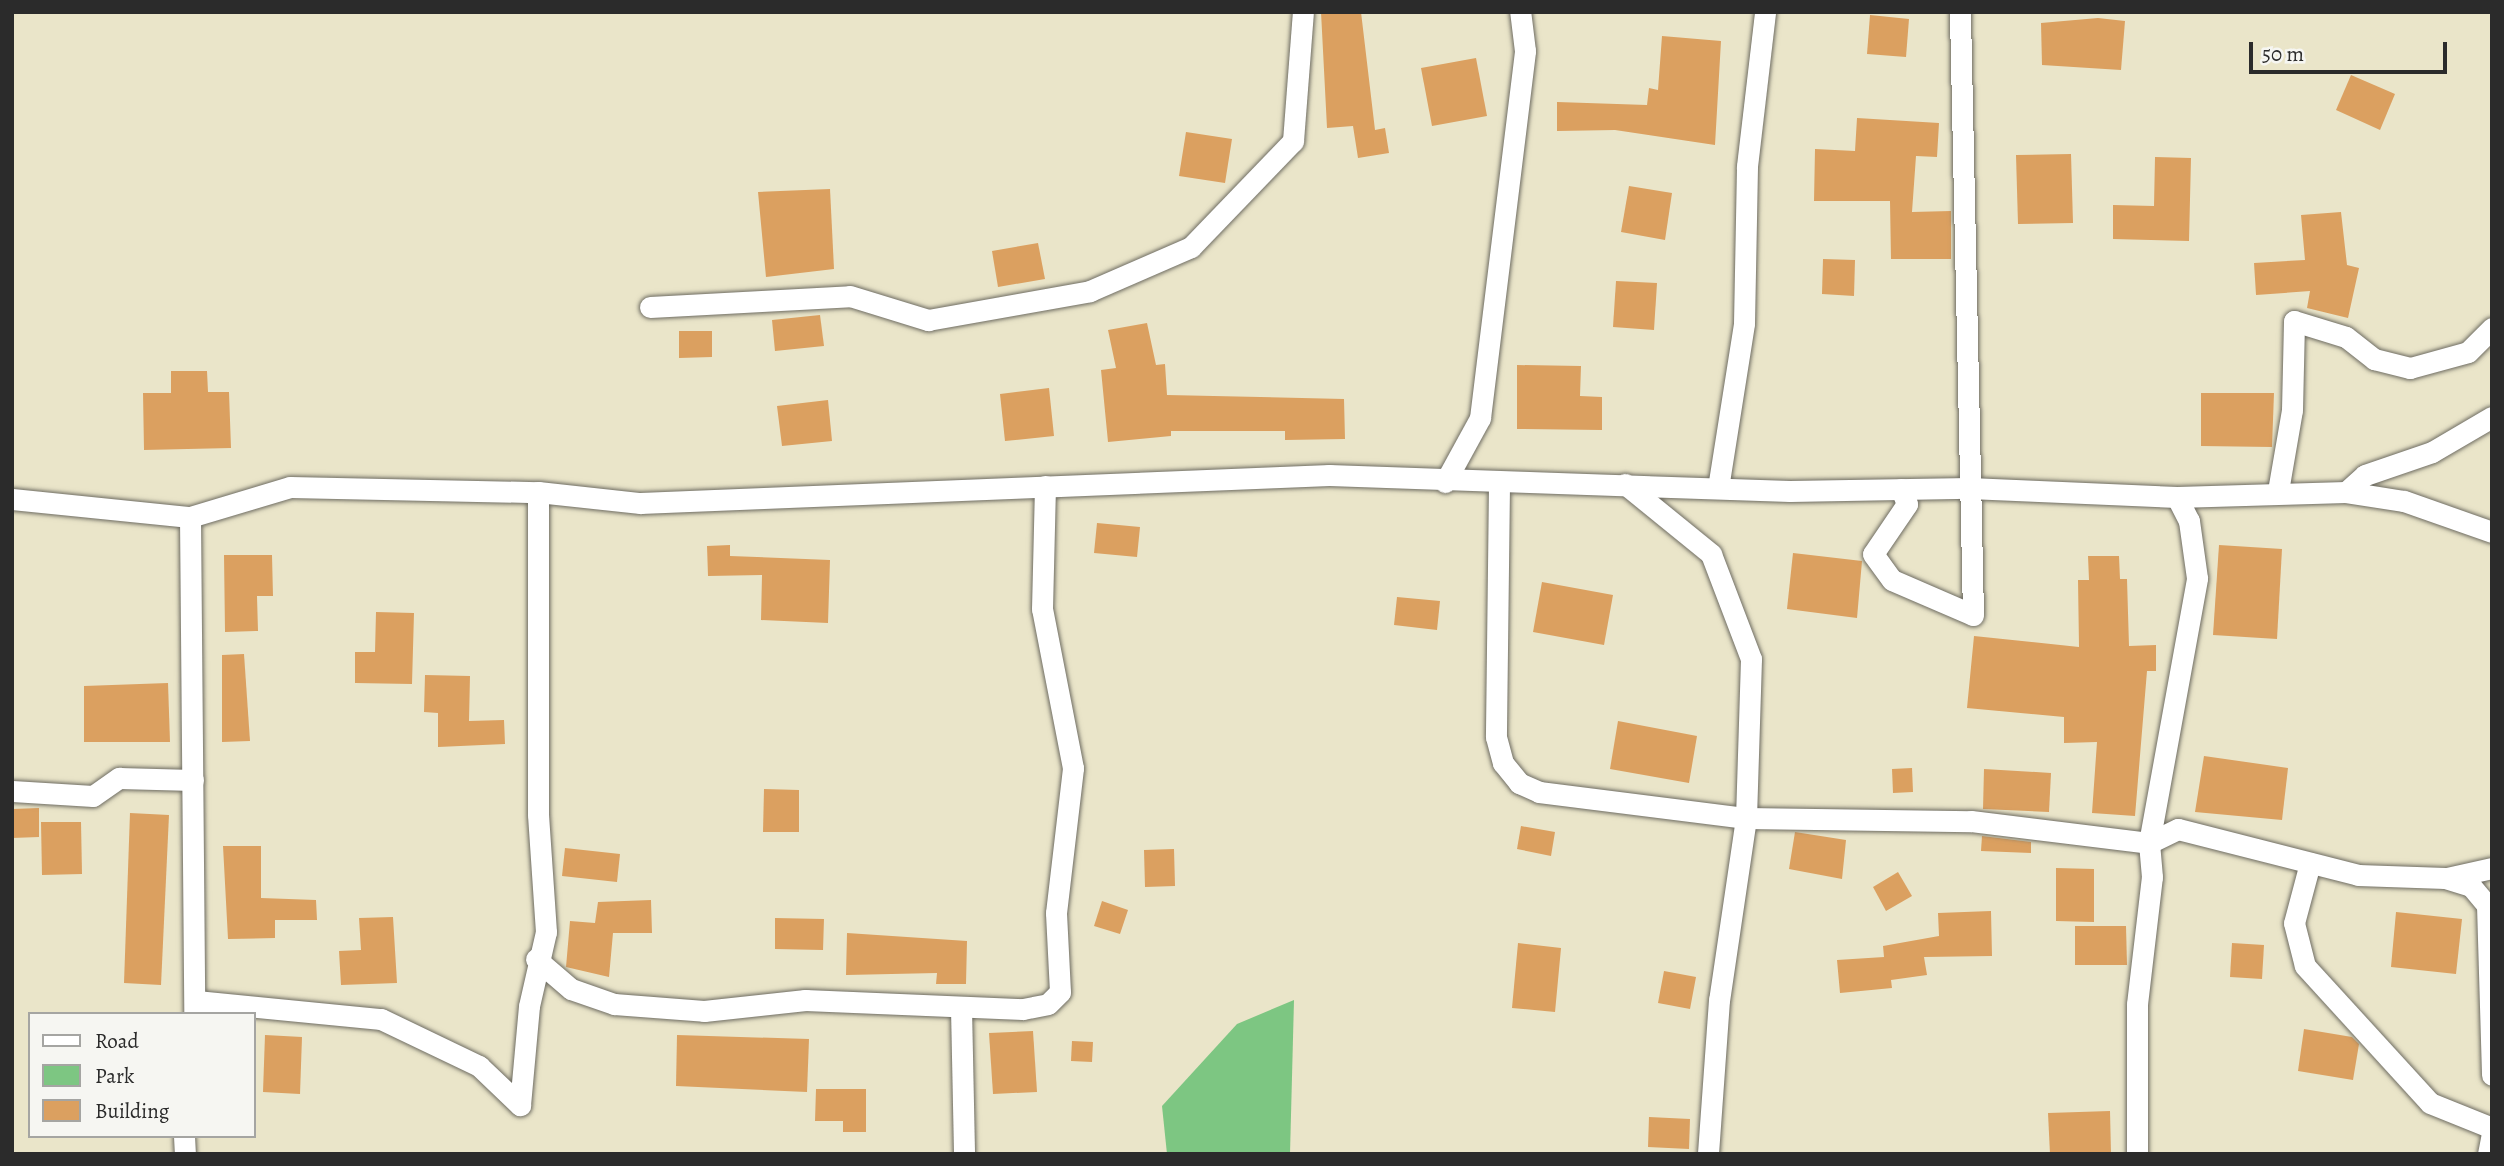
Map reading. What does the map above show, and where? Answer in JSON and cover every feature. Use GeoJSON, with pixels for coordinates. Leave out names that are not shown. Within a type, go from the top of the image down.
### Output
{"type":"FeatureCollection","features":[{"type":"Feature","properties":{"kind":"street"},"geometry":{"type":"LineString","coordinates":[[650,307],[850,296],[928,320],[1090,290],[1191,247],[1293,141],[1303,12]]}},
{"type":"Feature","properties":{"kind":"street"},"geometry":{"type":"LineString","coordinates":[[1445,482],[1480,418],[1525,51],[1521,12]]}},
{"type":"Feature","properties":{"kind":"street"},"geometry":{"type":"LineString","coordinates":[[1718,488],[1744,323],[1747,166],[1765,12]]}},
{"type":"Feature","properties":{"kind":"street"},"geometry":{"type":"LineString","coordinates":[[1901,489],[1907,504],[1873,554],[1892,580],[1973,615],[1960,12]]}},
{"type":"Feature","properties":{"kind":"street"},"geometry":{"type":"LineString","coordinates":[[2278,491],[2292,410],[2294,321],[2346,337],[2374,359],[2410,368],[2468,352],[2492,328]]}},
{"type":"Feature","properties":{"kind":"street"},"geometry":{"type":"LineString","coordinates":[[2346,492],[2365,475],[2432,452],[2492,417]]}},
{"type":"Feature","properties":{"kind":"street"},"geometry":{"type":"LineString","coordinates":[[12,499],[190,517],[290,487],[538,492],[640,503],[1329,475],[1499,485],[1969,488],[2177,497],[2278,491],[2346,492],[2404,501],[2492,532]]}},
{"type":"Feature","properties":{"kind":"street"},"geometry":{"type":"LineString","coordinates":[[1625,484],[1711,554],[1752,659],[1746,818],[1719,1000],[1708,1154]]}},
{"type":"Feature","properties":{"kind":"street"},"geometry":{"type":"LineString","coordinates":[[1499,485],[1496,737],[1503,763],[1519,783],[1539,792],[1746,818],[1971,821],[2149,843],[2178,829],[2211,832],[2358,875],[2445,878],[2492,868]]}},
{"type":"Feature","properties":{"kind":"street"},"geometry":{"type":"LineString","coordinates":[[536,959],[571,989],[614,1004],[704,1011],[805,1000],[961,1008],[1023,1009],[1048,1004],[1060,992],[1056,923],[1073,768],[1042,609],[1045,486]]}},
{"type":"Feature","properties":{"kind":"street"},"geometry":{"type":"LineString","coordinates":[[190,517],[195,1008],[381,1019],[479,1066],[520,1105],[536,959],[546,932],[547,894],[538,814],[538,492]]}},
{"type":"Feature","properties":{"kind":"street"},"geometry":{"type":"LineString","coordinates":[[2137,1154],[2137,1004],[2152,877],[2149,843],[2197,578],[2189,521],[2177,497]]}},
{"type":"Feature","properties":{"kind":"street"},"geometry":{"type":"LineString","coordinates":[[12,791],[93,796],[119,778],[193,780]]}},
{"type":"Feature","properties":{"kind":"street"},"geometry":{"type":"LineString","coordinates":[[2310,863],[2294,923],[2305,966],[2430,1103],[2492,1128]]}},
{"type":"Feature","properties":{"kind":"street"},"geometry":{"type":"LineString","coordinates":[[2445,878],[2471,887],[2487,905],[2492,1075]]}},
{"type":"Feature","properties":{"kind":"street"},"geometry":{"type":"LineString","coordinates":[[961,1008],[964,1154]]}},
{"type":"Feature","properties":{"kind":"street"},"geometry":{"type":"LineString","coordinates":[[2488,1154],[2492,1134]]}},
{"type":"Feature","properties":{"kind":"green space"},"geometry":{"type":"Polygon","coordinates":[[[1294,1000],[1290,1154],[1167,1154],[1162,1106],[1237,1024],[1294,1000]]]}},
{"type":"Feature","properties":{"kind":"building"},"geometry":{"type":"Polygon","coordinates":[[[1321,12],[1361,12],[1375,130],[1385,128],[1389,153],[1358,158],[1353,126],[1327,128],[1321,12]]]}},
{"type":"Feature","properties":{"kind":"building"},"geometry":{"type":"Polygon","coordinates":[[[1870,15],[1909,19],[1906,57],[1867,54],[1870,15]]]}},
{"type":"Feature","properties":{"kind":"building"},"geometry":{"type":"Polygon","coordinates":[[[2098,18],[2125,21],[2121,70],[2042,65],[2041,23],[2098,18]]]}},
{"type":"Feature","properties":{"kind":"building"},"geometry":{"type":"Polygon","coordinates":[[[1662,36],[1721,41],[1715,145],[1615,130],[1557,131],[1557,102],[1647,105],[1649,88],[1658,90],[1662,36]]]}},
{"type":"Feature","properties":{"kind":"building"},"geometry":{"type":"Polygon","coordinates":[[[1476,58],[1487,116],[1432,126],[1421,68],[1476,58]]]}},
{"type":"Feature","properties":{"kind":"building"},"geometry":{"type":"Polygon","coordinates":[[[2351,75],[2395,94],[2380,130],[2336,110],[2351,75]]]}},
{"type":"Feature","properties":{"kind":"building"},"geometry":{"type":"Polygon","coordinates":[[[1857,118],[1939,123],[1937,157],[1916,156],[1912,212],[1951,211],[1951,259],[1891,259],[1890,201],[1814,201],[1815,149],[1855,151],[1857,118]]]}},
{"type":"Feature","properties":{"kind":"building"},"geometry":{"type":"Polygon","coordinates":[[[1186,132],[1232,139],[1225,183],[1179,176],[1186,132]]]}},
{"type":"Feature","properties":{"kind":"building"},"geometry":{"type":"Polygon","coordinates":[[[2071,154],[2073,223],[2018,224],[2016,155],[2071,154]]]}},
{"type":"Feature","properties":{"kind":"building"},"geometry":{"type":"Polygon","coordinates":[[[2155,157],[2191,158],[2189,241],[2113,239],[2113,205],[2154,206],[2155,157]]]}},
{"type":"Feature","properties":{"kind":"building"},"geometry":{"type":"Polygon","coordinates":[[[1629,186],[1672,193],[1665,240],[1621,232],[1629,186]]]}},
{"type":"Feature","properties":{"kind":"building"},"geometry":{"type":"Polygon","coordinates":[[[830,189],[834,269],[766,277],[758,192],[830,189]]]}},
{"type":"Feature","properties":{"kind":"building"},"geometry":{"type":"Polygon","coordinates":[[[2341,212],[2347,265],[2359,268],[2348,318],[2307,308],[2310,291],[2256,295],[2254,263],[2305,260],[2301,215],[2341,212]]]}},
{"type":"Feature","properties":{"kind":"building"},"geometry":{"type":"Polygon","coordinates":[[[1038,243],[1045,279],[998,287],[992,251],[1038,243]]]}},
{"type":"Feature","properties":{"kind":"building"},"geometry":{"type":"Polygon","coordinates":[[[1823,259],[1855,260],[1854,296],[1822,294],[1823,259]]]}},
{"type":"Feature","properties":{"kind":"building"},"geometry":{"type":"Polygon","coordinates":[[[1616,281],[1657,283],[1654,330],[1613,327],[1616,281]]]}},
{"type":"Feature","properties":{"kind":"building"},"geometry":{"type":"Polygon","coordinates":[[[820,315],[824,346],[775,351],[772,320],[820,315]]]}},
{"type":"Feature","properties":{"kind":"building"},"geometry":{"type":"Polygon","coordinates":[[[1147,323],[1156,365],[1165,364],[1167,395],[1344,399],[1345,439],[1285,440],[1285,431],[1171,431],[1171,436],[1108,442],[1101,370],[1116,368],[1108,330],[1147,323]]]}},
{"type":"Feature","properties":{"kind":"building"},"geometry":{"type":"Polygon","coordinates":[[[679,331],[712,331],[712,357],[679,358],[679,331]]]}},
{"type":"Feature","properties":{"kind":"building"},"geometry":{"type":"Polygon","coordinates":[[[1517,365],[1581,366],[1580,396],[1602,397],[1602,430],[1517,429],[1517,365]]]}},
{"type":"Feature","properties":{"kind":"building"},"geometry":{"type":"Polygon","coordinates":[[[171,371],[207,371],[208,392],[229,392],[231,448],[144,450],[143,393],[171,393],[171,371]]]}},
{"type":"Feature","properties":{"kind":"building"},"geometry":{"type":"Polygon","coordinates":[[[1049,388],[1054,436],[1005,441],[1000,394],[1049,388]]]}},
{"type":"Feature","properties":{"kind":"building"},"geometry":{"type":"Polygon","coordinates":[[[2201,393],[2274,393],[2272,447],[2201,446],[2201,393]]]}},
{"type":"Feature","properties":{"kind":"building"},"geometry":{"type":"Polygon","coordinates":[[[828,400],[832,441],[782,446],[777,406],[828,400]]]}},
{"type":"Feature","properties":{"kind":"building"},"geometry":{"type":"Polygon","coordinates":[[[1097,523],[1140,527],[1137,557],[1094,553],[1097,523]]]}},
{"type":"Feature","properties":{"kind":"building"},"geometry":{"type":"Polygon","coordinates":[[[730,545],[730,556],[830,560],[828,623],[761,620],[762,575],[708,576],[707,546],[730,545]]]}},
{"type":"Feature","properties":{"kind":"building"},"geometry":{"type":"Polygon","coordinates":[[[2219,545],[2282,549],[2277,639],[2213,635],[2219,545]]]}},
{"type":"Feature","properties":{"kind":"building"},"geometry":{"type":"Polygon","coordinates":[[[1793,553],[1862,561],[1857,618],[1787,609],[1793,553]]]}},
{"type":"Feature","properties":{"kind":"building"},"geometry":{"type":"Polygon","coordinates":[[[224,555],[272,555],[273,596],[257,596],[258,631],[225,632],[224,555]]]}},
{"type":"Feature","properties":{"kind":"building"},"geometry":{"type":"Polygon","coordinates":[[[2088,556],[2119,556],[2120,579],[2127,579],[2129,646],[2156,645],[2156,671],[2147,671],[2135,816],[2092,813],[2097,742],[2064,743],[2064,717],[1967,708],[1974,636],[2079,647],[2078,580],[2089,580],[2088,556]]]}},
{"type":"Feature","properties":{"kind":"building"},"geometry":{"type":"Polygon","coordinates":[[[1542,582],[1613,595],[1604,645],[1533,632],[1542,582]]]}},
{"type":"Feature","properties":{"kind":"building"},"geometry":{"type":"Polygon","coordinates":[[[1397,597],[1440,601],[1437,630],[1394,625],[1397,597]]]}},
{"type":"Feature","properties":{"kind":"building"},"geometry":{"type":"Polygon","coordinates":[[[376,612],[414,613],[412,684],[355,683],[355,652],[375,652],[376,612]]]}},
{"type":"Feature","properties":{"kind":"building"},"geometry":{"type":"Polygon","coordinates":[[[244,654],[250,741],[222,742],[222,655],[244,654]]]}},
{"type":"Feature","properties":{"kind":"building"},"geometry":{"type":"Polygon","coordinates":[[[425,675],[470,676],[469,721],[504,720],[505,744],[438,747],[438,713],[424,712],[425,675]]]}},
{"type":"Feature","properties":{"kind":"building"},"geometry":{"type":"Polygon","coordinates":[[[168,683],[170,742],[84,742],[84,686],[168,683]]]}},
{"type":"Feature","properties":{"kind":"building"},"geometry":{"type":"Polygon","coordinates":[[[1618,721],[1697,736],[1689,783],[1610,769],[1618,721]]]}},
{"type":"Feature","properties":{"kind":"building"},"geometry":{"type":"Polygon","coordinates":[[[2204,756],[2288,768],[2282,820],[2195,812],[2204,756]]]}},
{"type":"Feature","properties":{"kind":"building"},"geometry":{"type":"Polygon","coordinates":[[[1912,768],[1913,792],[1893,793],[1892,769],[1912,768]]]}},
{"type":"Feature","properties":{"kind":"building"},"geometry":{"type":"Polygon","coordinates":[[[1984,769],[2051,773],[2049,812],[1983,809],[1984,769]]]}},
{"type":"Feature","properties":{"kind":"building"},"geometry":{"type":"Polygon","coordinates":[[[764,789],[799,790],[799,832],[763,832],[764,789]]]}},
{"type":"Feature","properties":{"kind":"building"},"geometry":{"type":"Polygon","coordinates":[[[39,808],[39,837],[12,838],[12,809],[39,808]]]}},
{"type":"Feature","properties":{"kind":"building"},"geometry":{"type":"Polygon","coordinates":[[[130,813],[169,815],[161,985],[124,983],[130,813]]]}},
{"type":"Feature","properties":{"kind":"building"},"geometry":{"type":"Polygon","coordinates":[[[41,822],[81,822],[82,874],[42,875],[41,822]]]}},
{"type":"Feature","properties":{"kind":"building"},"geometry":{"type":"Polygon","coordinates":[[[1521,826],[1555,832],[1551,856],[1517,849],[1521,826]]]}},
{"type":"Feature","properties":{"kind":"building"},"geometry":{"type":"Polygon","coordinates":[[[1795,832],[1846,840],[1842,879],[1789,869],[1795,832]]]}},
{"type":"Feature","properties":{"kind":"building"},"geometry":{"type":"Polygon","coordinates":[[[1982,836],[2031,842],[2031,853],[1981,851],[1982,836]]]}},
{"type":"Feature","properties":{"kind":"building"},"geometry":{"type":"Polygon","coordinates":[[[223,846],[261,846],[261,898],[316,900],[317,920],[275,920],[275,938],[228,939],[223,846]]]}},
{"type":"Feature","properties":{"kind":"building"},"geometry":{"type":"Polygon","coordinates":[[[565,848],[620,854],[617,882],[562,876],[565,848]]]}},
{"type":"Feature","properties":{"kind":"building"},"geometry":{"type":"Polygon","coordinates":[[[1174,849],[1175,886],[1145,887],[1144,850],[1174,849]]]}},
{"type":"Feature","properties":{"kind":"building"},"geometry":{"type":"Polygon","coordinates":[[[2056,868],[2094,869],[2094,922],[2056,921],[2056,868]]]}},
{"type":"Feature","properties":{"kind":"building"},"geometry":{"type":"Polygon","coordinates":[[[1898,872],[1912,896],[1886,911],[1873,887],[1898,872]]]}},
{"type":"Feature","properties":{"kind":"building"},"geometry":{"type":"Polygon","coordinates":[[[651,900],[652,933],[613,933],[609,977],[566,967],[570,921],[595,923],[598,902],[651,900]]]}},
{"type":"Feature","properties":{"kind":"building"},"geometry":{"type":"Polygon","coordinates":[[[1102,901],[1128,910],[1120,934],[1094,926],[1102,901]]]}},
{"type":"Feature","properties":{"kind":"building"},"geometry":{"type":"Polygon","coordinates":[[[1991,911],[1992,956],[1924,957],[1927,975],[1891,980],[1892,988],[1840,993],[1837,960],[1884,957],[1883,946],[1939,936],[1938,913],[1991,911]]]}},
{"type":"Feature","properties":{"kind":"building"},"geometry":{"type":"Polygon","coordinates":[[[2396,912],[2462,919],[2456,974],[2391,967],[2396,912]]]}},
{"type":"Feature","properties":{"kind":"building"},"geometry":{"type":"Polygon","coordinates":[[[393,917],[397,983],[341,985],[339,951],[361,950],[359,918],[393,917]]]}},
{"type":"Feature","properties":{"kind":"building"},"geometry":{"type":"Polygon","coordinates":[[[775,918],[824,919],[823,950],[775,949],[775,918]]]}},
{"type":"Feature","properties":{"kind":"building"},"geometry":{"type":"Polygon","coordinates":[[[2075,926],[2126,926],[2127,965],[2075,965],[2075,926]]]}},
{"type":"Feature","properties":{"kind":"building"},"geometry":{"type":"Polygon","coordinates":[[[847,933],[967,941],[966,984],[936,984],[937,973],[846,975],[847,933]]]}},
{"type":"Feature","properties":{"kind":"building"},"geometry":{"type":"Polygon","coordinates":[[[1518,943],[1561,948],[1555,1012],[1512,1008],[1518,943]]]}},
{"type":"Feature","properties":{"kind":"building"},"geometry":{"type":"Polygon","coordinates":[[[2232,943],[2264,945],[2262,979],[2230,977],[2232,943]]]}},
{"type":"Feature","properties":{"kind":"building"},"geometry":{"type":"Polygon","coordinates":[[[1664,971],[1696,977],[1690,1009],[1658,1003],[1664,971]]]}},
{"type":"Feature","properties":{"kind":"building"},"geometry":{"type":"Polygon","coordinates":[[[2304,1029],[2352,1037],[2359,1044],[2353,1080],[2298,1071],[2304,1029]]]}},
{"type":"Feature","properties":{"kind":"building"},"geometry":{"type":"Polygon","coordinates":[[[1033,1031],[1037,1092],[993,1094],[989,1033],[1033,1031]]]}},
{"type":"Feature","properties":{"kind":"building"},"geometry":{"type":"Polygon","coordinates":[[[265,1035],[302,1037],[300,1094],[263,1092],[265,1035]]]}},
{"type":"Feature","properties":{"kind":"building"},"geometry":{"type":"Polygon","coordinates":[[[677,1035],[809,1039],[807,1092],[676,1086],[677,1035]]]}},
{"type":"Feature","properties":{"kind":"building"},"geometry":{"type":"Polygon","coordinates":[[[1072,1041],[1093,1042],[1092,1062],[1071,1061],[1072,1041]]]}},
{"type":"Feature","properties":{"kind":"building"},"geometry":{"type":"Polygon","coordinates":[[[816,1089],[866,1089],[866,1132],[843,1132],[843,1121],[815,1121],[816,1089]]]}},
{"type":"Feature","properties":{"kind":"building"},"geometry":{"type":"Polygon","coordinates":[[[2110,1111],[2111,1154],[2050,1154],[2048,1113],[2110,1111]]]}},
{"type":"Feature","properties":{"kind":"building"},"geometry":{"type":"Polygon","coordinates":[[[1649,1117],[1690,1119],[1689,1149],[1648,1147],[1649,1117]]]}}]}
